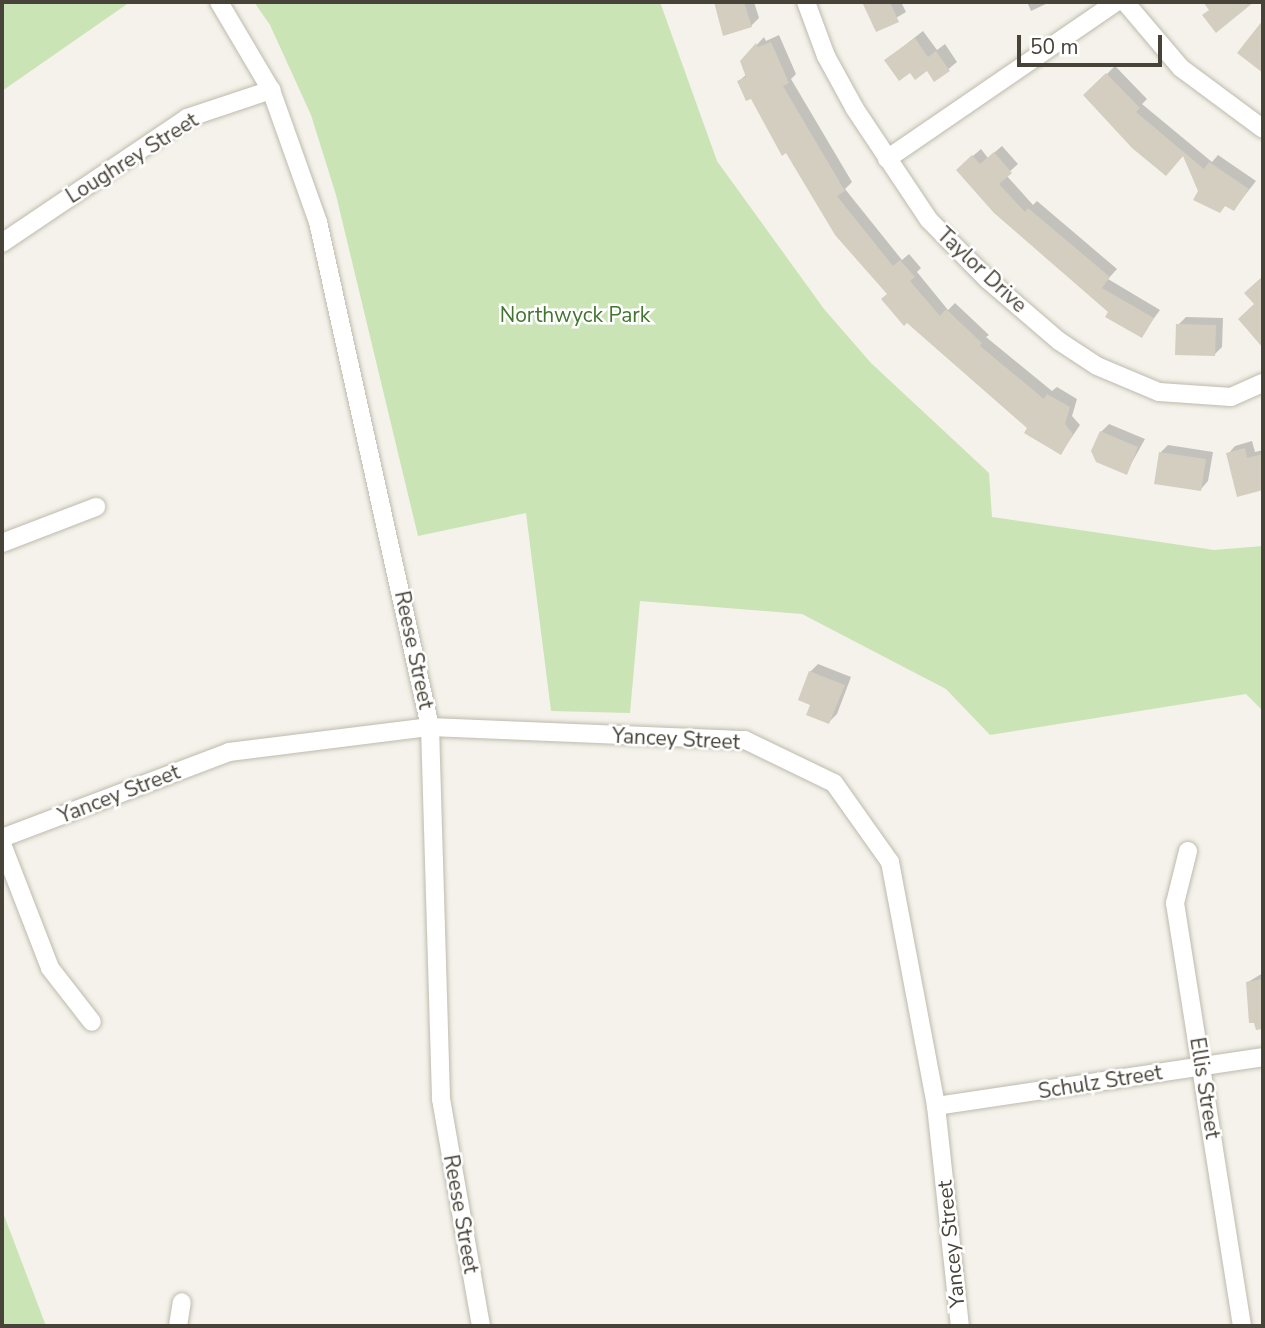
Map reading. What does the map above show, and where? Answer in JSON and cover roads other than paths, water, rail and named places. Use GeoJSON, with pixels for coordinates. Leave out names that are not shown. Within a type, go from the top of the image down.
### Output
{"type":"FeatureCollection","features":[{"type":"Feature","properties":{"kind":"street","name":"Reese Street"},"geometry":{"type":"LineString","coordinates":[[219,2],[271,90],[318,222],[430,727],[441,1099],[481,1326]]}},
{"type":"Feature","properties":{"kind":"street","name":"Taylor Drive"},"geometry":{"type":"LineString","coordinates":[[806,2],[826,56],[887,159],[929,220],[988,280],[1097,366],[1159,392],[1184,396],[1231,397],[1263,383]]}},
{"type":"Feature","properties":{"kind":"street"},"geometry":{"type":"LineString","coordinates":[[887,159],[1116,2]]}},
{"type":"Feature","properties":{"kind":"street"},"geometry":{"type":"LineString","coordinates":[[1125,2],[1181,68],[1263,129]]}},
{"type":"Feature","properties":{"kind":"street","name":"Loughrey Street"},"geometry":{"type":"LineString","coordinates":[[2,243],[187,118],[271,90]]}},
{"type":"Feature","properties":{"kind":"street"},"geometry":{"type":"LineString","coordinates":[[2,544],[96,507]]}},
{"type":"Feature","properties":{"kind":"street","name":"Yancey Street"},"geometry":{"type":"LineString","coordinates":[[2,838],[229,752],[430,727],[745,740],[834,783],[890,862],[936,1106],[960,1326]]}},
{"type":"Feature","properties":{"kind":"street"},"geometry":{"type":"LineString","coordinates":[[2,844],[50,968],[92,1022]]}},
{"type":"Feature","properties":{"kind":"street","name":"Ellis Street"},"geometry":{"type":"LineString","coordinates":[[1188,851],[1175,903],[1242,1326]]}},
{"type":"Feature","properties":{"kind":"street","name":"Schulz Street"},"geometry":{"type":"LineString","coordinates":[[936,1106],[1263,1058]]}},
{"type":"Feature","properties":{"kind":"street"},"geometry":{"type":"LineString","coordinates":[[178,1326],[182,1302]]}},
{"type":"Feature","properties":{"kind":"park label","name":"Northwyck Park"},"geometry":{"type":"Point","coordinates":[575,315]}}]}
